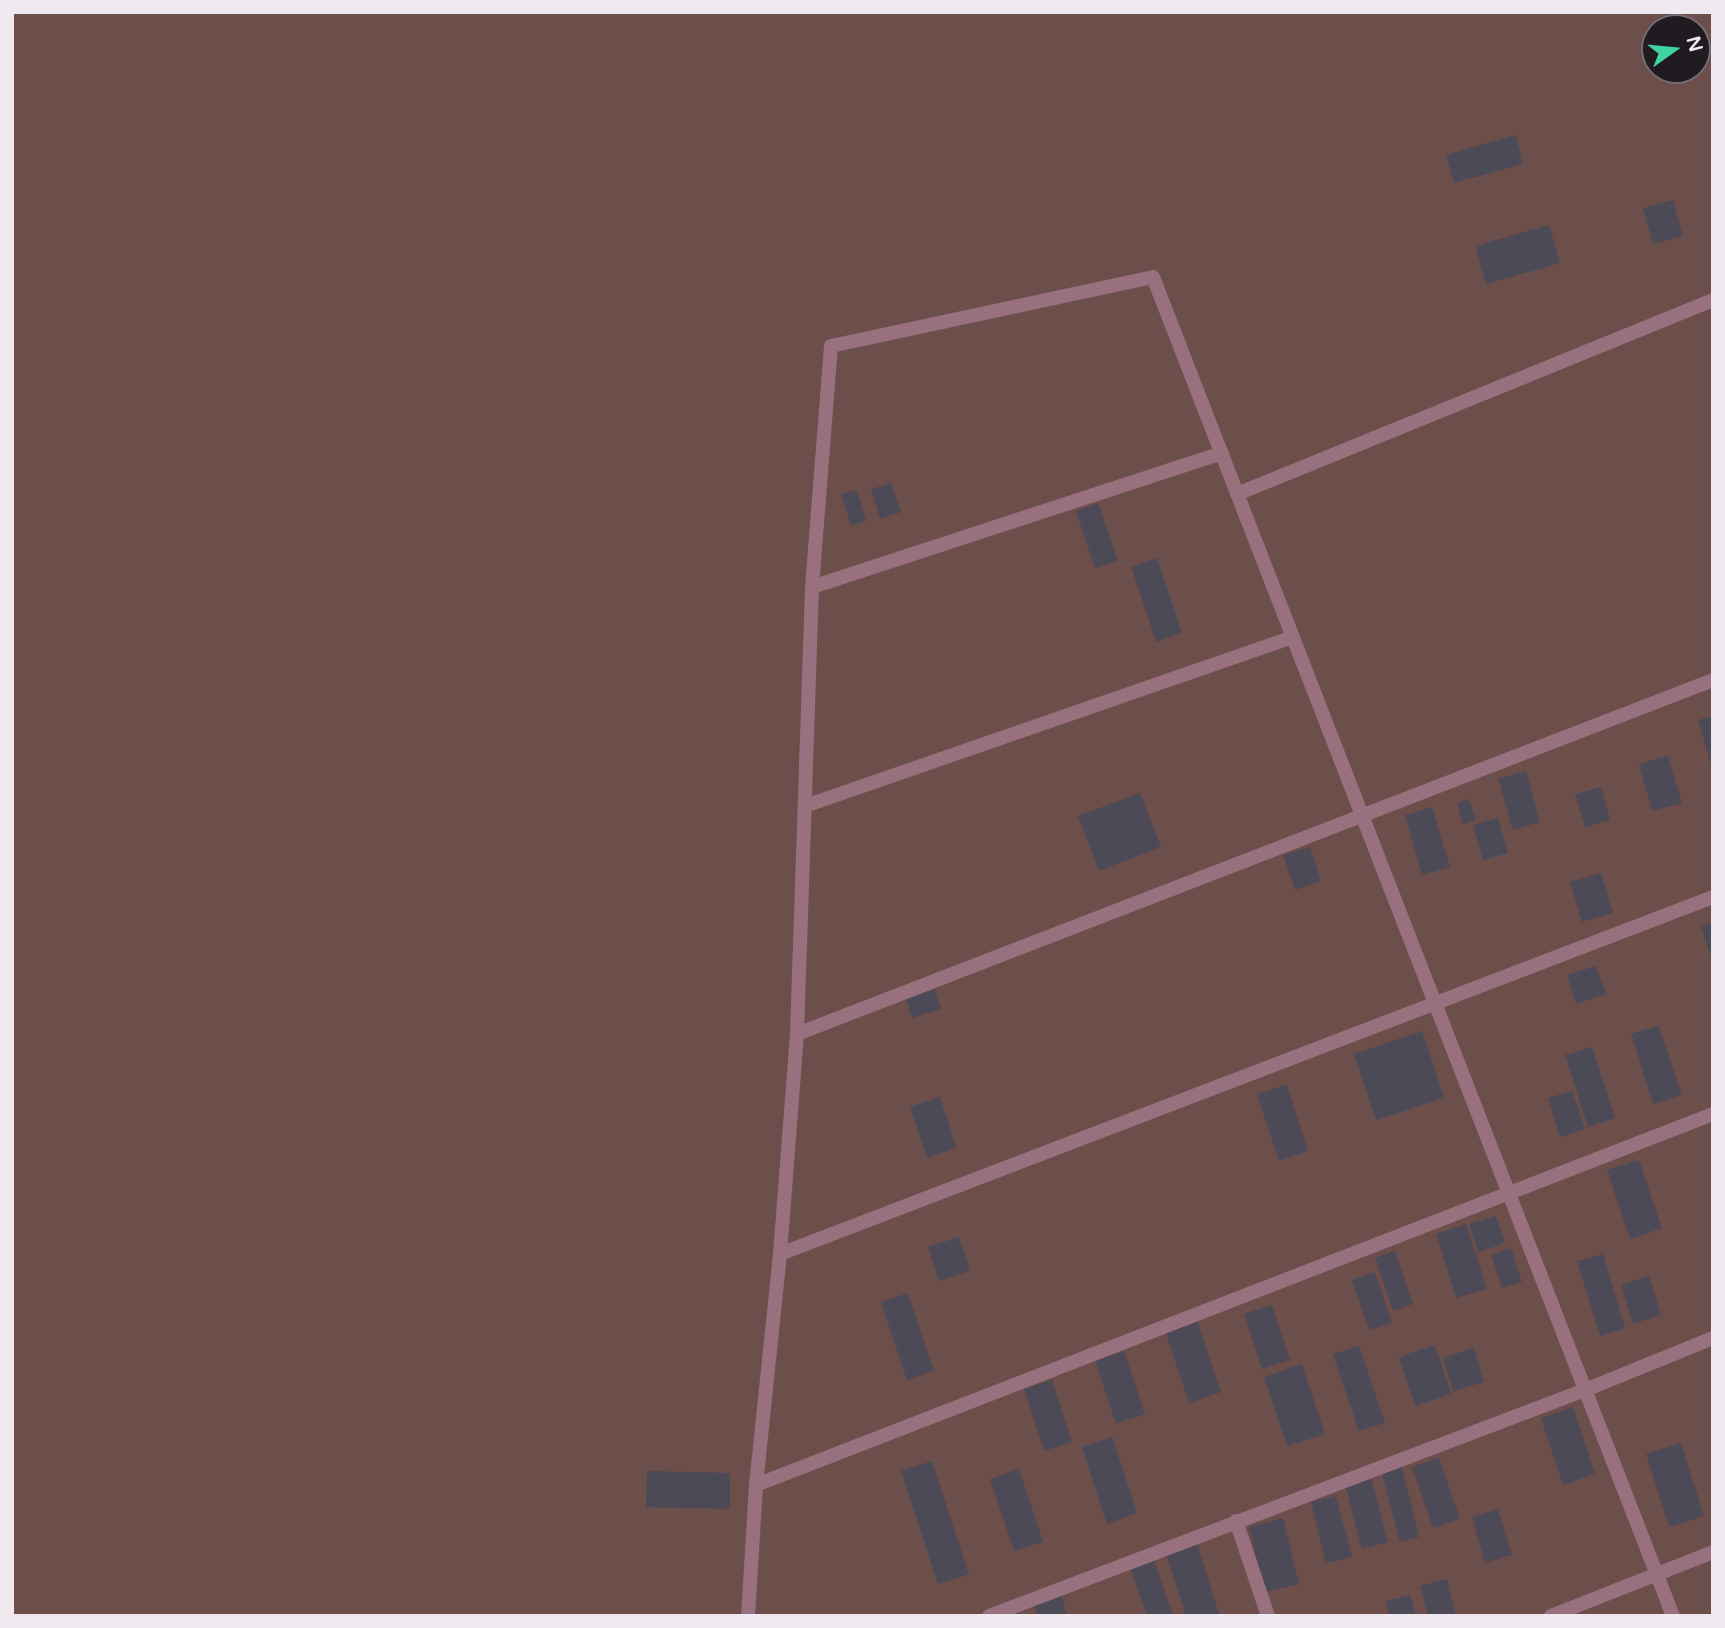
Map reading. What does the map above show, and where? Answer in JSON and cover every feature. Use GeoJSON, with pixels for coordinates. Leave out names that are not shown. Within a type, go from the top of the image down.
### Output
{"type":"FeatureCollection","features":[{"type":"Feature","properties":{"kind":"street"},"geometry":{"type":"LineString","coordinates":[[748,1616],[756,1485],[780,1254],[797,1034],[812,587],[831,346],[1153,277],[1673,1616]]}},
{"type":"Feature","properties":{"kind":"street"},"geometry":{"type":"LineString","coordinates":[[1237,494],[1713,300]]}},
{"type":"Feature","properties":{"kind":"street"},"geometry":{"type":"LineString","coordinates":[[812,587],[1222,453]]}},
{"type":"Feature","properties":{"kind":"street"},"geometry":{"type":"LineString","coordinates":[[805,806],[1293,637]]}},
{"type":"Feature","properties":{"kind":"street"},"geometry":{"type":"LineString","coordinates":[[797,1034],[1713,681]]}},
{"type":"Feature","properties":{"kind":"street"},"geometry":{"type":"LineString","coordinates":[[780,1254],[1713,897]]}},
{"type":"Feature","properties":{"kind":"street"},"geometry":{"type":"LineString","coordinates":[[756,1485],[1713,1114]]}},
{"type":"Feature","properties":{"kind":"street"},"geometry":{"type":"LineString","coordinates":[[989,1616],[1585,1390],[1713,1338]]}},
{"type":"Feature","properties":{"kind":"street"},"geometry":{"type":"LineString","coordinates":[[1236,1521],[1268,1616]]}},
{"type":"Feature","properties":{"kind":"street"},"geometry":{"type":"LineString","coordinates":[[1551,1616],[1713,1552]]}},
{"type":"Feature","properties":{"kind":"shaded area"},"geometry":{"type":"Polygon","coordinates":[[[12,12],[1713,12],[1713,1616],[12,1616],[12,12]]]}},
{"type":"Feature","properties":{"kind":"building"},"geometry":{"type":"Polygon","coordinates":[[[1516,135],[1523,164],[1454,183],[1446,155],[1516,135]]]}},
{"type":"Feature","properties":{"kind":"building"},"geometry":{"type":"Polygon","coordinates":[[[1673,200],[1683,236],[1653,244],[1643,208],[1673,200]]]}},
{"type":"Feature","properties":{"kind":"building"},"geometry":{"type":"Polygon","coordinates":[[[1549,225],[1560,263],[1486,284],[1475,246],[1549,225]]]}},
{"type":"Feature","properties":{"kind":"building"},"geometry":{"type":"Polygon","coordinates":[[[891,483],[901,512],[880,519],[871,489],[891,483]]]}},
{"type":"Feature","properties":{"kind":"building"},"geometry":{"type":"Polygon","coordinates":[[[857,490],[866,521],[851,526],[841,494],[857,490]]]}},
{"type":"Feature","properties":{"kind":"building"},"geometry":{"type":"Polygon","coordinates":[[[1098,503],[1118,561],[1095,568],[1076,511],[1098,503]]]}},
{"type":"Feature","properties":{"kind":"building"},"geometry":{"type":"Polygon","coordinates":[[[1157,558],[1182,633],[1156,642],[1131,567],[1157,558]]]}},
{"type":"Feature","properties":{"kind":"building"},"geometry":{"type":"Polygon","coordinates":[[[1713,716],[1713,768],[1712,768],[1698,720],[1713,716]]]}},
{"type":"Feature","properties":{"kind":"building"},"geometry":{"type":"Polygon","coordinates":[[[1668,756],[1682,803],[1652,811],[1639,764],[1668,756]]]}},
{"type":"Feature","properties":{"kind":"building"},"geometry":{"type":"Polygon","coordinates":[[[1526,771],[1540,822],[1513,830],[1498,779],[1526,771]]]}},
{"type":"Feature","properties":{"kind":"building"},"geometry":{"type":"Polygon","coordinates":[[[1601,787],[1610,820],[1585,827],[1575,794],[1601,787]]]}},
{"type":"Feature","properties":{"kind":"building"},"geometry":{"type":"Polygon","coordinates":[[[1140,793],[1161,847],[1099,871],[1078,816],[1140,793]]]}},
{"type":"Feature","properties":{"kind":"building"},"geometry":{"type":"Polygon","coordinates":[[[1469,799],[1476,820],[1463,824],[1457,803],[1469,799]]]}},
{"type":"Feature","properties":{"kind":"building"},"geometry":{"type":"Polygon","coordinates":[[[1432,807],[1450,867],[1422,875],[1405,815],[1432,807]]]}},
{"type":"Feature","properties":{"kind":"building"},"geometry":{"type":"Polygon","coordinates":[[[1498,818],[1508,853],[1483,860],[1473,825],[1498,818]]]}},
{"type":"Feature","properties":{"kind":"building"},"geometry":{"type":"Polygon","coordinates":[[[1310,847],[1321,881],[1295,890],[1283,855],[1310,847]]]}},
{"type":"Feature","properties":{"kind":"building"},"geometry":{"type":"Polygon","coordinates":[[[1601,873],[1613,913],[1582,922],[1570,882],[1601,873]]]}},
{"type":"Feature","properties":{"kind":"building"},"geometry":{"type":"Polygon","coordinates":[[[1713,923],[1713,960],[1712,960],[1701,927],[1713,923]]]}},
{"type":"Feature","properties":{"kind":"building"},"geometry":{"type":"Polygon","coordinates":[[[1596,966],[1606,994],[1576,1004],[1567,975],[1596,966]]]}},
{"type":"Feature","properties":{"kind":"building"},"geometry":{"type":"Polygon","coordinates":[[[935,989],[941,1009],[912,1018],[906,999],[935,989]]]}},
{"type":"Feature","properties":{"kind":"building"},"geometry":{"type":"Polygon","coordinates":[[[1659,1026],[1682,1095],[1653,1104],[1631,1034],[1659,1026]]]}},
{"type":"Feature","properties":{"kind":"building"},"geometry":{"type":"Polygon","coordinates":[[[1422,1031],[1444,1098],[1376,1120],[1354,1054],[1422,1031]]]}},
{"type":"Feature","properties":{"kind":"building"},"geometry":{"type":"Polygon","coordinates":[[[1592,1047],[1615,1118],[1588,1127],[1565,1055],[1592,1047]]]}},
{"type":"Feature","properties":{"kind":"building"},"geometry":{"type":"Polygon","coordinates":[[[1287,1085],[1308,1151],[1279,1161],[1257,1094],[1287,1085]]]}},
{"type":"Feature","properties":{"kind":"building"},"geometry":{"type":"Polygon","coordinates":[[[1572,1091],[1585,1129],[1560,1137],[1548,1098],[1572,1091]]]}},
{"type":"Feature","properties":{"kind":"building"},"geometry":{"type":"Polygon","coordinates":[[[940,1097],[956,1148],[927,1158],[910,1107],[940,1097]]]}},
{"type":"Feature","properties":{"kind":"building"},"geometry":{"type":"Polygon","coordinates":[[[1639,1160],[1662,1228],[1630,1239],[1607,1170],[1639,1160]]]}},
{"type":"Feature","properties":{"kind":"building"},"geometry":{"type":"Polygon","coordinates":[[[1496,1216],[1505,1243],[1478,1252],[1469,1224],[1496,1216]]]}},
{"type":"Feature","properties":{"kind":"building"},"geometry":{"type":"Polygon","coordinates":[[[1466,1224],[1487,1289],[1456,1298],[1436,1234],[1466,1224]]]}},
{"type":"Feature","properties":{"kind":"building"},"geometry":{"type":"Polygon","coordinates":[[[959,1237],[970,1271],[939,1281],[928,1247],[959,1237]]]}},
{"type":"Feature","properties":{"kind":"building"},"geometry":{"type":"Polygon","coordinates":[[[1511,1248],[1522,1282],[1502,1288],[1491,1255],[1511,1248]]]}},
{"type":"Feature","properties":{"kind":"building"},"geometry":{"type":"Polygon","coordinates":[[[1395,1251],[1413,1304],[1393,1311],[1375,1258],[1395,1251]]]}},
{"type":"Feature","properties":{"kind":"building"},"geometry":{"type":"Polygon","coordinates":[[[1603,1254],[1625,1328],[1600,1336],[1577,1261],[1603,1254]]]}},
{"type":"Feature","properties":{"kind":"building"},"geometry":{"type":"Polygon","coordinates":[[[1375,1272],[1392,1323],[1369,1330],[1352,1280],[1375,1272]]]}},
{"type":"Feature","properties":{"kind":"building"},"geometry":{"type":"Polygon","coordinates":[[[1649,1276],[1661,1315],[1633,1324],[1621,1285],[1649,1276]]]}},
{"type":"Feature","properties":{"kind":"building"},"geometry":{"type":"Polygon","coordinates":[[[908,1293],[934,1371],[907,1380],[881,1302],[908,1293]]]}},
{"type":"Feature","properties":{"kind":"building"},"geometry":{"type":"Polygon","coordinates":[[[1272,1305],[1290,1360],[1262,1369],[1244,1314],[1272,1305]]]}},
{"type":"Feature","properties":{"kind":"building"},"geometry":{"type":"Polygon","coordinates":[[[1197,1320],[1221,1392],[1189,1403],[1165,1330],[1197,1320]]]}},
{"type":"Feature","properties":{"kind":"building"},"geometry":{"type":"Polygon","coordinates":[[[1435,1345],[1451,1394],[1415,1406],[1399,1357],[1435,1345]]]}},
{"type":"Feature","properties":{"kind":"building"},"geometry":{"type":"Polygon","coordinates":[[[1359,1346],[1385,1423],[1359,1431],[1333,1354],[1359,1346]]]}},
{"type":"Feature","properties":{"kind":"building"},"geometry":{"type":"Polygon","coordinates":[[[1474,1348],[1484,1382],[1453,1391],[1443,1358],[1474,1348]]]}},
{"type":"Feature","properties":{"kind":"building"},"geometry":{"type":"Polygon","coordinates":[[[1124,1351],[1145,1414],[1116,1423],[1095,1361],[1124,1351]]]}},
{"type":"Feature","properties":{"kind":"building"},"geometry":{"type":"Polygon","coordinates":[[[1302,1364],[1325,1434],[1287,1446],[1264,1377],[1302,1364]]]}},
{"type":"Feature","properties":{"kind":"building"},"geometry":{"type":"Polygon","coordinates":[[[1052,1380],[1072,1442],[1044,1451],[1024,1389],[1052,1380]]]}},
{"type":"Feature","properties":{"kind":"building"},"geometry":{"type":"Polygon","coordinates":[[[1573,1407],[1595,1474],[1563,1485],[1541,1418],[1573,1407]]]}},
{"type":"Feature","properties":{"kind":"building"},"geometry":{"type":"Polygon","coordinates":[[[1112,1437],[1137,1513],[1107,1524],[1082,1447],[1112,1437]]]}},
{"type":"Feature","properties":{"kind":"building"},"geometry":{"type":"Polygon","coordinates":[[[1681,1443],[1704,1516],[1669,1527],[1646,1454],[1681,1443]]]}},
{"type":"Feature","properties":{"kind":"building"},"geometry":{"type":"Polygon","coordinates":[[[1439,1458],[1460,1519],[1433,1528],[1412,1467],[1439,1458]]]}},
{"type":"Feature","properties":{"kind":"building"},"geometry":{"type":"Polygon","coordinates":[[[932,1461],[969,1574],[938,1584],[901,1471],[932,1461]]]}},
{"type":"Feature","properties":{"kind":"building"},"geometry":{"type":"Polygon","coordinates":[[[1401,1464],[1419,1537],[1400,1542],[1381,1470],[1401,1464]]]}},
{"type":"Feature","properties":{"kind":"building"},"geometry":{"type":"Polygon","coordinates":[[[1019,1469],[1043,1542],[1014,1551],[990,1479],[1019,1469]]]}},
{"type":"Feature","properties":{"kind":"building"},"geometry":{"type":"Polygon","coordinates":[[[647,1471],[730,1473],[730,1509],[646,1507],[647,1471]]]}},
{"type":"Feature","properties":{"kind":"building"},"geometry":{"type":"Polygon","coordinates":[[[1371,1478],[1388,1542],[1362,1549],[1345,1485],[1371,1478]]]}},
{"type":"Feature","properties":{"kind":"building"},"geometry":{"type":"Polygon","coordinates":[[[1336,1496],[1352,1557],[1326,1563],[1311,1502],[1336,1496]]]}},
{"type":"Feature","properties":{"kind":"building"},"geometry":{"type":"Polygon","coordinates":[[[1498,1509],[1512,1555],[1485,1563],[1472,1517],[1498,1509]]]}},
{"type":"Feature","properties":{"kind":"building"},"geometry":{"type":"Polygon","coordinates":[[[1283,1518],[1299,1584],[1265,1592],[1249,1527],[1283,1518]]]}},
{"type":"Feature","properties":{"kind":"building"},"geometry":{"type":"Polygon","coordinates":[[[1197,1543],[1219,1614],[1213,1616],[1186,1616],[1166,1553],[1197,1543]]]}},
{"type":"Feature","properties":{"kind":"building"},"geometry":{"type":"Polygon","coordinates":[[[1154,1559],[1173,1616],[1147,1616],[1130,1567],[1154,1559]]]}},
{"type":"Feature","properties":{"kind":"building"},"geometry":{"type":"Polygon","coordinates":[[[1447,1579],[1456,1616],[1428,1616],[1420,1586],[1447,1579]]]}},
{"type":"Feature","properties":{"kind":"building"},"geometry":{"type":"Polygon","coordinates":[[[1410,1595],[1416,1616],[1389,1616],[1386,1601],[1410,1595]]]}},
{"type":"Feature","properties":{"kind":"building"},"geometry":{"type":"Polygon","coordinates":[[[1062,1596],[1067,1616],[1037,1616],[1034,1603],[1062,1596]]]}}]}
